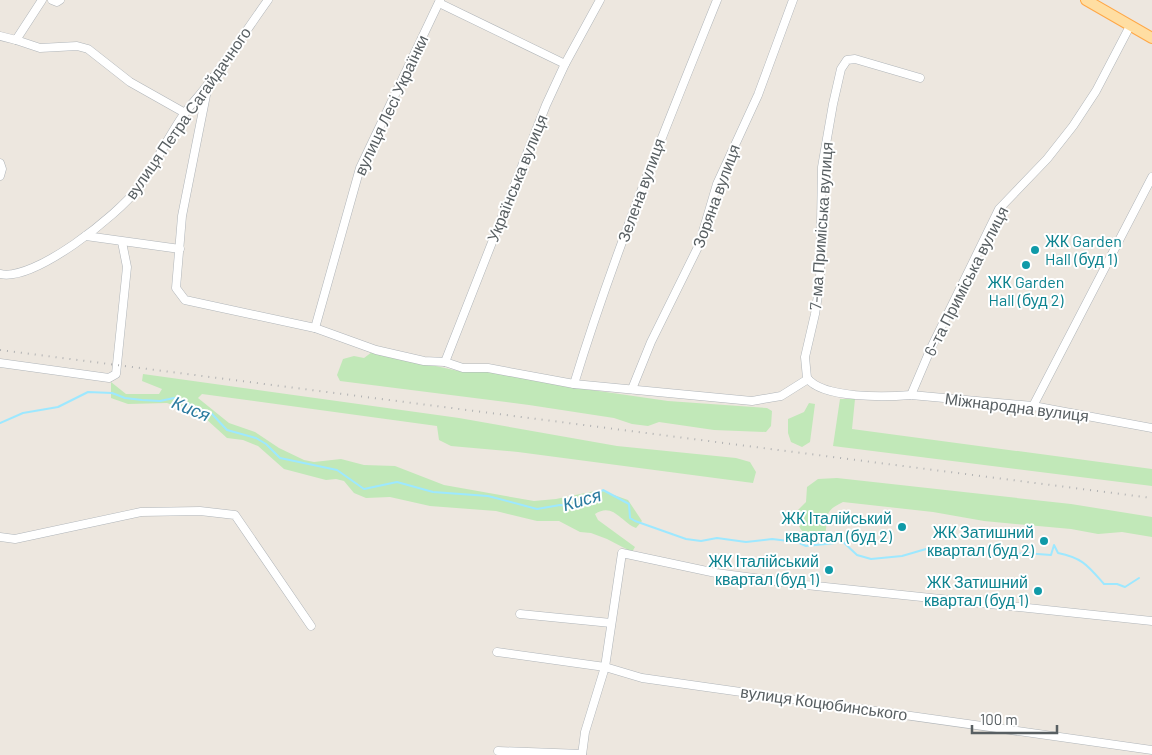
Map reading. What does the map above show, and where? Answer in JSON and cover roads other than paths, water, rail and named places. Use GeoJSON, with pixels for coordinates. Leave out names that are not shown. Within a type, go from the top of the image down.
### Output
{"type":"FeatureCollection","features":[{"type":"Feature","properties":{"kind":"main road"},"geometry":{"type":"LineString","coordinates":[[1086,0],[1152,38]]}},
{"type":"Feature","properties":{"kind":"street"},"geometry":{"type":"LineString","coordinates":[[16,40],[42,0]]}},
{"type":"Feature","properties":{"kind":"street"},"geometry":{"type":"LineString","coordinates":[[52,0],[56,2],[60,0]]}},
{"type":"Feature","properties":{"kind":"street","name":"вулиця Петра Сагайдачного"},"geometry":{"type":"LineString","coordinates":[[0,274],[10,276],[28,271],[86,236],[109,219],[138,189],[185,113],[208,85],[268,0]]}},
{"type":"Feature","properties":{"kind":"street","name":"Українська вулиця"},"geometry":{"type":"LineString","coordinates":[[445,362],[512,187],[565,64],[600,0]]}},
{"type":"Feature","properties":{"kind":"street","name":"Зелена вулиця"},"geometry":{"type":"LineString","coordinates":[[574,384],[612,269],[658,145],[717,0]]}},
{"type":"Feature","properties":{"kind":"street","name":"Зоряна вулиця"},"geometry":{"type":"LineString","coordinates":[[632,389],[651,342],[699,245],[715,190],[758,95],[793,0]]}},
{"type":"Feature","properties":{"kind":"street"},"geometry":{"type":"LineString","coordinates":[[440,2],[565,64]]}},
{"type":"Feature","properties":{"kind":"street","name":"вулиця Лесі Українки"},"geometry":{"type":"LineString","coordinates":[[315,328],[360,168],[440,2]]}},
{"type":"Feature","properties":{"kind":"street","name":"6-та Приміська вулиця"},"geometry":{"type":"LineString","coordinates":[[911,395],[931,348],[999,209],[1047,159],[1076,120],[1096,91],[1130,26]]}},
{"type":"Feature","properties":{"kind":"street"},"geometry":{"type":"LineString","coordinates":[[0,36],[40,48],[77,46],[88,49],[130,82],[185,113]]}},
{"type":"Feature","properties":{"kind":"street","name":"7-ма Приміська вулиця"},"geometry":{"type":"LineString","coordinates":[[808,380],[804,361],[820,283],[822,167],[831,112],[842,66],[848,60],[858,59],[920,78]]}},
{"type":"Feature","properties":{"kind":"street"},"geometry":{"type":"LineString","coordinates":[[208,85],[182,216],[176,288],[185,300],[315,328],[376,350],[424,361],[445,362],[465,369],[491,368],[574,384],[756,401],[781,396],[808,380]]}},
{"type":"Feature","properties":{"kind":"street"},"geometry":{"type":"LineString","coordinates":[[0,164],[2,169],[0,176]]}},
{"type":"Feature","properties":{"kind":"street"},"geometry":{"type":"LineString","coordinates":[[1033,406],[1152,178]]}},
{"type":"Feature","properties":{"kind":"street"},"geometry":{"type":"LineString","coordinates":[[86,236],[180,249]]}},
{"type":"Feature","properties":{"kind":"street"},"geometry":{"type":"LineString","coordinates":[[0,363],[109,378],[115,376],[118,370],[126,290],[127,267],[122,242]]}},
{"type":"Feature","properties":{"kind":"street","name":"Міжнародна вулиця"},"geometry":{"type":"LineString","coordinates":[[808,380],[820,387],[850,393],[892,396],[911,395],[1033,406],[1152,428]]}},
{"type":"Feature","properties":{"kind":"street"},"geometry":{"type":"LineString","coordinates":[[0,537],[15,539],[141,512],[200,511],[235,515],[311,626]]}},
{"type":"Feature","properties":{"kind":"street"},"geometry":{"type":"LineString","coordinates":[[498,751],[582,755],[586,732],[605,667],[622,553],[716,573],[806,585],[1152,621]]}},
{"type":"Feature","properties":{"kind":"street"},"geometry":{"type":"LineString","coordinates":[[520,614],[611,623]]}},
{"type":"Feature","properties":{"kind":"street","name":"вулиця Коцюбинського"},"geometry":{"type":"LineString","coordinates":[[497,652],[605,667],[642,678],[1152,750]]}},
{"type":"Feature","properties":{"kind":"waterway","name":"Кися"},"geometry":{"type":"LineString","coordinates":[[0,423],[23,413],[58,407],[88,392],[112,393],[125,398],[142,400],[160,401],[174,398],[212,414],[227,430],[256,438],[266,444],[280,458],[337,470],[364,489],[397,482],[433,492],[488,496],[537,509],[560,505],[573,506],[589,500],[603,490],[629,504],[630,518],[635,521],[686,539],[701,541],[717,538],[746,542],[772,539],[797,542],[806,546],[835,543],[840,539],[857,555],[871,559],[902,556],[926,549],[959,553],[974,552],[979,548],[990,556],[1024,553],[1051,555],[1054,545],[1058,553],[1079,560],[1094,572],[1104,584],[1117,584],[1125,587],[1139,578]]}},
{"type":"Feature","properties":{"kind":"railway"},"geometry":{"type":"LineString","coordinates":[[0,350],[1152,498]]}},
{"type":"Feature","properties":{"kind":"place","name":"ЖК Garden Hall (буд 1)"},"geometry":{"type":"Point","coordinates":[1035,250]}},
{"type":"Feature","properties":{"kind":"place","name":"ЖК Garden Hall (буд 2)"},"geometry":{"type":"Point","coordinates":[1026,265]}},
{"type":"Feature","properties":{"kind":"place","name":"ЖК Італійський квартал (буд 2)"},"geometry":{"type":"Point","coordinates":[902,527]}},
{"type":"Feature","properties":{"kind":"place","name":"ЖК Затишний квартал (буд 2)"},"geometry":{"type":"Point","coordinates":[1044,541]}},
{"type":"Feature","properties":{"kind":"place","name":"ЖК Італійський квартал (буд 1)"},"geometry":{"type":"Point","coordinates":[829,570]}},
{"type":"Feature","properties":{"kind":"place","name":"ЖК Затишний квартал (буд 1)"},"geometry":{"type":"Point","coordinates":[1038,591]}}]}
